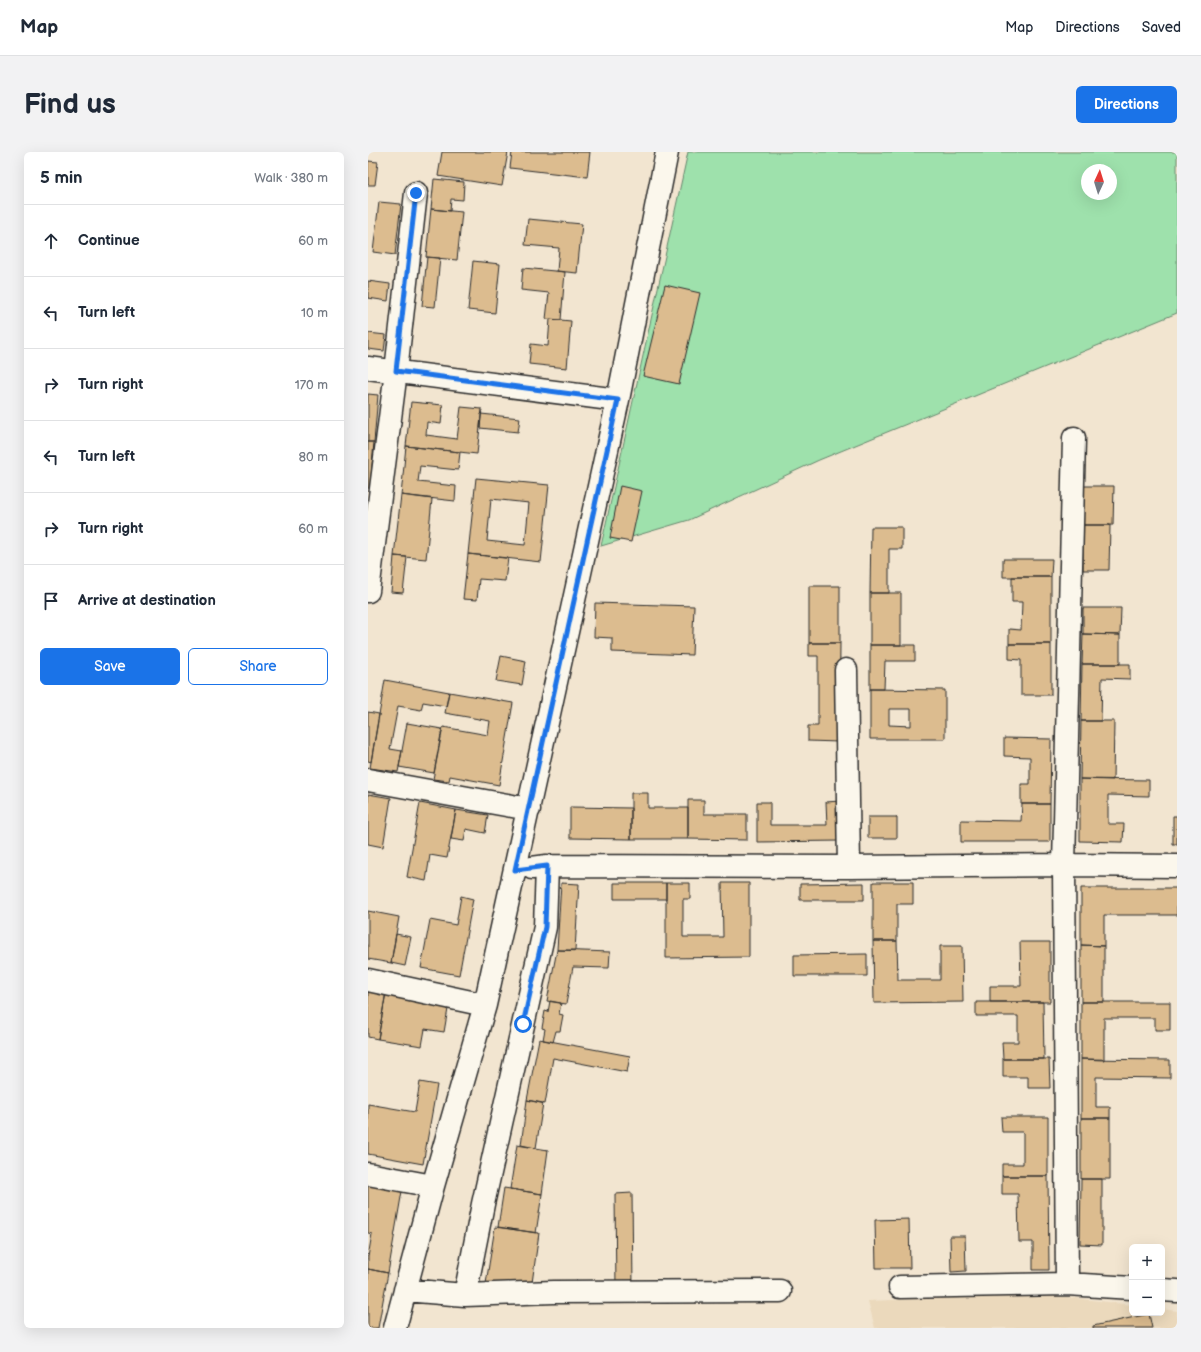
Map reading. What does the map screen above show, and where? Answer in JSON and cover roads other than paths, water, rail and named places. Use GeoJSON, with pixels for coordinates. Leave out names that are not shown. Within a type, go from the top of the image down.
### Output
{"type":"FeatureCollection","features":[{"type":"Feature","properties":{"kind":"street"},"geometry":{"type":"LineString","coordinates":[[395,1328],[433,1186],[485,1005],[618,400],[667,152]]}},
{"type":"Feature","properties":{"kind":"street"},"geometry":{"type":"LineString","coordinates":[[368,591],[396,371],[416,193]]}},
{"type":"Feature","properties":{"kind":"street"},"geometry":{"type":"LineString","coordinates":[[368,368],[618,400]]}},
{"type":"Feature","properties":{"kind":"street"},"geometry":{"type":"LineString","coordinates":[[1067,1284],[1064,865],[1074,438]]}},
{"type":"Feature","properties":{"kind":"street"},"geometry":{"type":"LineString","coordinates":[[846,670],[849,867]]}},
{"type":"Feature","properties":{"kind":"street"},"geometry":{"type":"LineString","coordinates":[[368,780],[529,809]]}},
{"type":"Feature","properties":{"kind":"street"},"geometry":{"type":"LineString","coordinates":[[515,870],[547,866],[1177,866]]}},
{"type":"Feature","properties":{"kind":"street"},"geometry":{"type":"LineString","coordinates":[[465,1295],[483,1204],[545,927],[547,866]]}},
{"type":"Feature","properties":{"kind":"street"},"geometry":{"type":"LineString","coordinates":[[368,980],[485,1005]]}},
{"type":"Feature","properties":{"kind":"street"},"geometry":{"type":"LineString","coordinates":[[368,1174],[433,1186]]}},
{"type":"Feature","properties":{"kind":"street"},"geometry":{"type":"LineString","coordinates":[[900,1287],[1067,1284],[1129,1288]]}},
{"type":"Feature","properties":{"kind":"street"},"geometry":{"type":"LineString","coordinates":[[405,1290],[465,1295],[554,1292],[780,1291]]}},
{"type":"Feature","properties":{"kind":"street"},"geometry":{"type":"LineString","coordinates":[[1165,1290],[1177,1291]]}}]}
